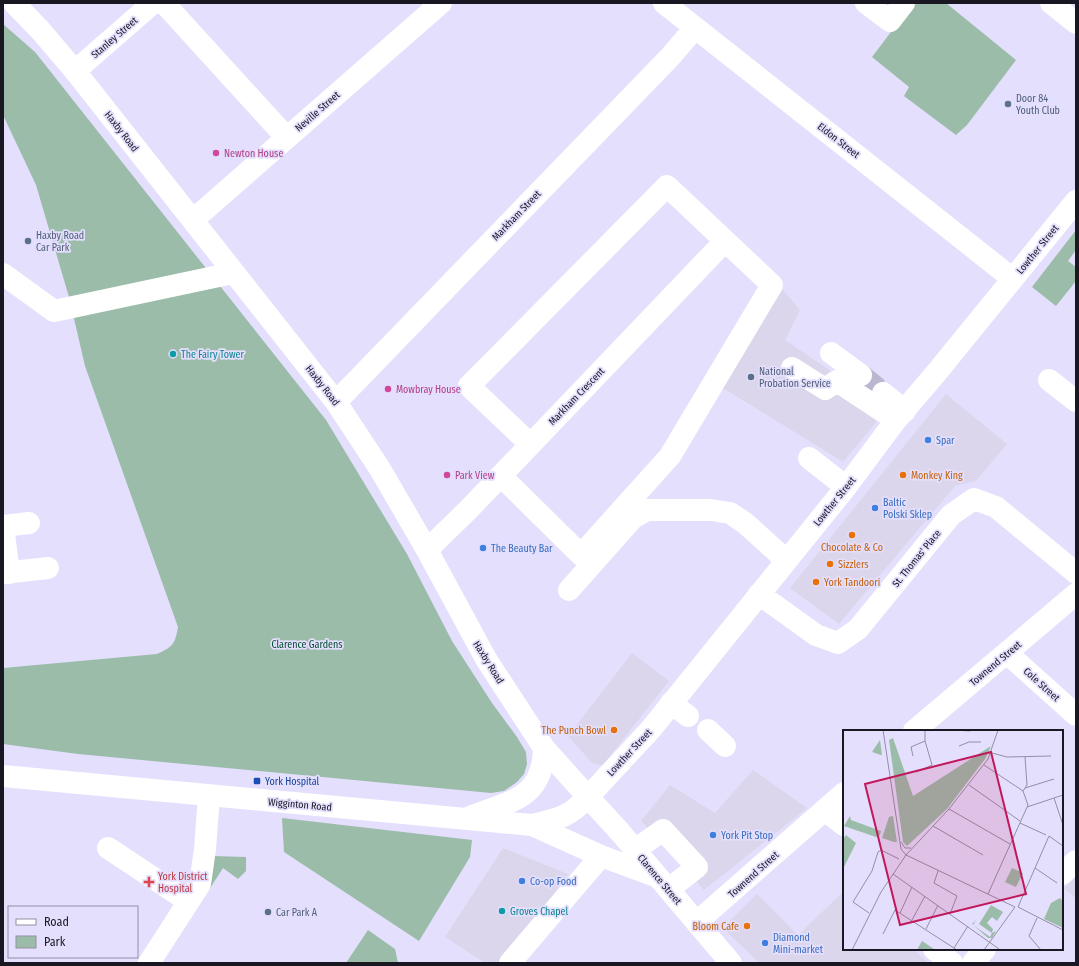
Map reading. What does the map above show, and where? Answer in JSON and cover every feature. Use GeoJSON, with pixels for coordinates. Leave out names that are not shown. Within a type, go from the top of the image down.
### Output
{"type":"FeatureCollection","features":[{"type":"Feature","properties":{"kind":"street","name":"Haxby Road"},"geometry":{"type":"LineString","coordinates":[[14,3],[41,30],[75,71],[336,402],[380,468],[427,550],[486,659],[544,748],[588,797]]}},
{"type":"Feature","properties":{"kind":"street","name":"Stanley Street"},"geometry":{"type":"LineString","coordinates":[[75,71],[153,3]]}},
{"type":"Feature","properties":{"kind":"street"},"geometry":{"type":"LineString","coordinates":[[164,3],[286,137]]}},
{"type":"Feature","properties":{"kind":"street","name":"Neville Street"},"geometry":{"type":"LineString","coordinates":[[193,220],[286,137],[442,3]]}},
{"type":"Feature","properties":{"kind":"street","name":"Eldon Street"},"geometry":{"type":"LineString","coordinates":[[664,3],[1013,279]]}},
{"type":"Feature","properties":{"kind":"street"},"geometry":{"type":"LineString","coordinates":[[866,3],[890,21],[904,3]]}},
{"type":"Feature","properties":{"kind":"street"},"geometry":{"type":"LineString","coordinates":[[1051,3],[1076,23]]}},
{"type":"Feature","properties":{"kind":"street","name":"Markham Street"},"geometry":{"type":"LineString","coordinates":[[336,402],[670,57],[695,28]]}},
{"type":"Feature","properties":{"kind":"street"},"geometry":{"type":"LineString","coordinates":[[501,476],[581,554],[670,456],[772,285],[667,186],[470,386],[530,444]]}},
{"type":"Feature","properties":{"kind":"street","name":"Lowther Street"},"geometry":{"type":"LineString","coordinates":[[588,797],[651,729],[680,710],[759,594],[846,487],[901,416],[1076,201]]}},
{"type":"Feature","properties":{"kind":"street","name":"Markham Crescent"},"geometry":{"type":"LineString","coordinates":[[427,550],[501,476],[725,242]]}},
{"type":"Feature","properties":{"kind":"street"},"geometry":{"type":"LineString","coordinates":[[3,274],[54,311],[104,302],[233,273]]}},
{"type":"Feature","properties":{"kind":"street"},"geometry":{"type":"LineString","coordinates":[[831,353],[861,375]]}},
{"type":"Feature","properties":{"kind":"street"},"geometry":{"type":"LineString","coordinates":[[792,368],[825,389],[837,381],[901,416]]}},
{"type":"Feature","properties":{"kind":"street"},"geometry":{"type":"LineString","coordinates":[[1049,380],[1076,401]]}},
{"type":"Feature","properties":{"kind":"street"},"geometry":{"type":"LineString","coordinates":[[883,393],[901,416]]}},
{"type":"Feature","properties":{"kind":"street"},"geometry":{"type":"LineString","coordinates":[[809,458],[846,487]]}},
{"type":"Feature","properties":{"kind":"street","name":"St. Thomas' Place"},"geometry":{"type":"LineString","coordinates":[[759,594],[816,635],[838,643],[858,629],[951,515],[974,499],[996,506],[1076,573]]}},
{"type":"Feature","properties":{"kind":"street"},"geometry":{"type":"LineString","coordinates":[[570,590],[633,518],[647,510],[712,510],[730,513],[745,523],[786,560]]}},
{"type":"Feature","properties":{"kind":"street"},"geometry":{"type":"LineString","coordinates":[[29,523],[3,526],[6,573],[48,568]]}},
{"type":"Feature","properties":{"kind":"street","name":"Townend Street"},"geometry":{"type":"LineString","coordinates":[[915,730],[1076,594]]}},
{"type":"Feature","properties":{"kind":"street","name":"Cole Street"},"geometry":{"type":"LineString","coordinates":[[1007,653],[1076,715]]}},
{"type":"Feature","properties":{"kind":"street"},"geometry":{"type":"LineString","coordinates":[[708,730],[725,746]]}},
{"type":"Feature","properties":{"kind":"street"},"geometry":{"type":"LineString","coordinates":[[467,819],[522,797],[540,774],[544,760],[544,748]]}},
{"type":"Feature","properties":{"kind":"street","name":"Wigginton Road"},"geometry":{"type":"LineString","coordinates":[[3,776],[532,825],[555,820],[571,813],[588,797]]}},
{"type":"Feature","properties":{"kind":"street","name":"Townend Street"},"geometry":{"type":"LineString","coordinates":[[697,922],[843,794]]}},
{"type":"Feature","properties":{"kind":"street"},"geometry":{"type":"LineString","coordinates":[[148,963],[200,884],[205,849],[209,796]]}},
{"type":"Feature","properties":{"kind":"street","name":"Clarence Street"},"geometry":{"type":"LineString","coordinates":[[588,797],[664,883],[731,963]]}},
{"type":"Feature","properties":{"kind":"street"},"geometry":{"type":"LineString","coordinates":[[825,810],[843,824]]}},
{"type":"Feature","properties":{"kind":"street"},"geometry":{"type":"LineString","coordinates":[[532,825],[664,883],[697,867],[663,830],[635,850]]}},
{"type":"Feature","properties":{"kind":"street"},"geometry":{"type":"LineString","coordinates":[[108,848],[188,901]]}},
{"type":"Feature","properties":{"kind":"street"},"geometry":{"type":"LineString","coordinates":[[510,963],[601,856]]}},
{"type":"Feature","properties":{"kind":"street"},"geometry":{"type":"LineString","coordinates":[[935,950],[952,963]]}},
{"type":"Feature","properties":{"kind":"street"},"geometry":{"type":"LineString","coordinates":[[973,963],[984,950]]}},
{"type":"Feature","properties":{"kind":"shaded area"},"geometry":{"type":"Polygon","coordinates":[[[778,284],[800,310],[785,340],[887,409],[843,462],[718,385],[778,284]]]}},
{"type":"Feature","properties":{"kind":"shaded area"},"geometry":{"type":"Polygon","coordinates":[[[946,394],[1007,444],[976,481],[955,486],[839,624],[790,588],[946,394]]]}},
{"type":"Feature","properties":{"kind":"shaded area"},"geometry":{"type":"Polygon","coordinates":[[[632,653],[669,681],[603,765],[593,764],[568,736],[632,653]]]}},
{"type":"Feature","properties":{"kind":"shaded area"},"geometry":{"type":"Polygon","coordinates":[[[753,770],[807,808],[704,890],[641,821],[670,785],[715,813],[753,770]]]}},
{"type":"Feature","properties":{"kind":"shaded area","name":"Groves Chapel"},"geometry":{"type":"Polygon","coordinates":[[[503,848],[568,874],[505,963],[485,963],[445,937],[503,848]]]}},
{"type":"Feature","properties":{"kind":"shaded area"},"geometry":{"type":"Polygon","coordinates":[[[1076,877],[1076,899],[1064,888],[1076,877]]]}},
{"type":"Feature","properties":{"kind":"shaded area"},"geometry":{"type":"Polygon","coordinates":[[[843,892],[843,950],[914,950],[929,963],[759,963],[723,928],[757,894],[798,935],[843,892]]]}},
{"type":"Feature","properties":{"kind":"green space"},"geometry":{"type":"Polygon","coordinates":[[[913,3],[946,3],[1016,60],[967,125],[956,135],[904,96],[909,87],[872,57],[913,3]]]}},
{"type":"Feature","properties":{"kind":"green space","name":"Clarence Gardens"},"geometry":{"type":"Polygon","coordinates":[[[3,24],[35,52],[326,420],[407,554],[452,641],[526,752],[527,764],[524,774],[517,782],[504,791],[491,793],[78,754],[3,744],[3,668],[157,654],[170,647],[176,637],[178,627],[85,366],[69,297],[36,185],[3,115],[3,24]]]}},
{"type":"Feature","properties":{"kind":"green space"},"geometry":{"type":"Polygon","coordinates":[[[1076,230],[1076,250],[1068,261],[1076,267],[1076,281],[1056,306],[1032,287],[1076,230]]]}},
{"type":"Feature","properties":{"kind":"green space"},"geometry":{"type":"Polygon","coordinates":[[[282,818],[472,840],[470,857],[419,941],[284,852],[282,818]]]}},
{"type":"Feature","properties":{"kind":"green space"},"geometry":{"type":"Polygon","coordinates":[[[213,856],[246,857],[246,871],[238,879],[223,868],[207,893],[213,856]]]}},
{"type":"Feature","properties":{"kind":"green space"},"geometry":{"type":"Polygon","coordinates":[[[368,930],[395,949],[398,963],[346,963],[368,930]]]}},
{"type":"Feature","properties":{"kind":"tunnel"},"geometry":{"type":"LineString","coordinates":[[861,375],[883,393]]}},
{"type":"Feature","properties":{"kind":"place","name":"Door 84 Youth Club"},"geometry":{"type":"Point","coordinates":[1008,104]}},
{"type":"Feature","properties":{"kind":"place","name":"Newton House"},"geometry":{"type":"Point","coordinates":[216,153]}},
{"type":"Feature","properties":{"kind":"place","name":"Haxby Road Car Park"},"geometry":{"type":"Point","coordinates":[28,241]}},
{"type":"Feature","properties":{"kind":"place","name":"The Fairy Tower"},"geometry":{"type":"Point","coordinates":[173,354]}},
{"type":"Feature","properties":{"kind":"place","name":"National Probation Service"},"geometry":{"type":"Point","coordinates":[751,377]}},
{"type":"Feature","properties":{"kind":"place","name":"Mowbray House"},"geometry":{"type":"Point","coordinates":[388,389]}},
{"type":"Feature","properties":{"kind":"place","name":"Spar"},"geometry":{"type":"Point","coordinates":[928,440]}},
{"type":"Feature","properties":{"kind":"place","name":"Park View"},"geometry":{"type":"Point","coordinates":[447,475]}},
{"type":"Feature","properties":{"kind":"place","name":"Monkey King"},"geometry":{"type":"Point","coordinates":[903,475]}},
{"type":"Feature","properties":{"kind":"place","name":"Baltic Polski Sklep"},"geometry":{"type":"Point","coordinates":[875,508]}},
{"type":"Feature","properties":{"kind":"place","name":"Chocolate & Co"},"geometry":{"type":"Point","coordinates":[852,535]}},
{"type":"Feature","properties":{"kind":"place","name":"The Beauty Bar"},"geometry":{"type":"Point","coordinates":[483,548]}},
{"type":"Feature","properties":{"kind":"place","name":"Sizzlers"},"geometry":{"type":"Point","coordinates":[830,564]}},
{"type":"Feature","properties":{"kind":"place","name":"York Tandoori"},"geometry":{"type":"Point","coordinates":[816,582]}},
{"type":"Feature","properties":{"kind":"place","name":"The Punch Bowl"},"geometry":{"type":"Point","coordinates":[614,730]}},
{"type":"Feature","properties":{"kind":"place","name":"York Hospital"},"geometry":{"type":"Point","coordinates":[257,781]}},
{"type":"Feature","properties":{"kind":"place","name":"York Pit Stop"},"geometry":{"type":"Point","coordinates":[713,835]}},
{"type":"Feature","properties":{"kind":"place","name":"Co-op Food"},"geometry":{"type":"Point","coordinates":[522,881]}},
{"type":"Feature","properties":{"kind":"place","name":"York District Hospital"},"geometry":{"type":"Point","coordinates":[149,882]}},
{"type":"Feature","properties":{"kind":"place","name":"Groves Chapel"},"geometry":{"type":"Point","coordinates":[502,911]}},
{"type":"Feature","properties":{"kind":"place","name":"Car Park A"},"geometry":{"type":"Point","coordinates":[268,912]}},
{"type":"Feature","properties":{"kind":"place","name":"Bloom Cafe"},"geometry":{"type":"Point","coordinates":[747,926]}},
{"type":"Feature","properties":{"kind":"place","name":"Diamond Mini-market"},"geometry":{"type":"Point","coordinates":[765,943]}}]}
